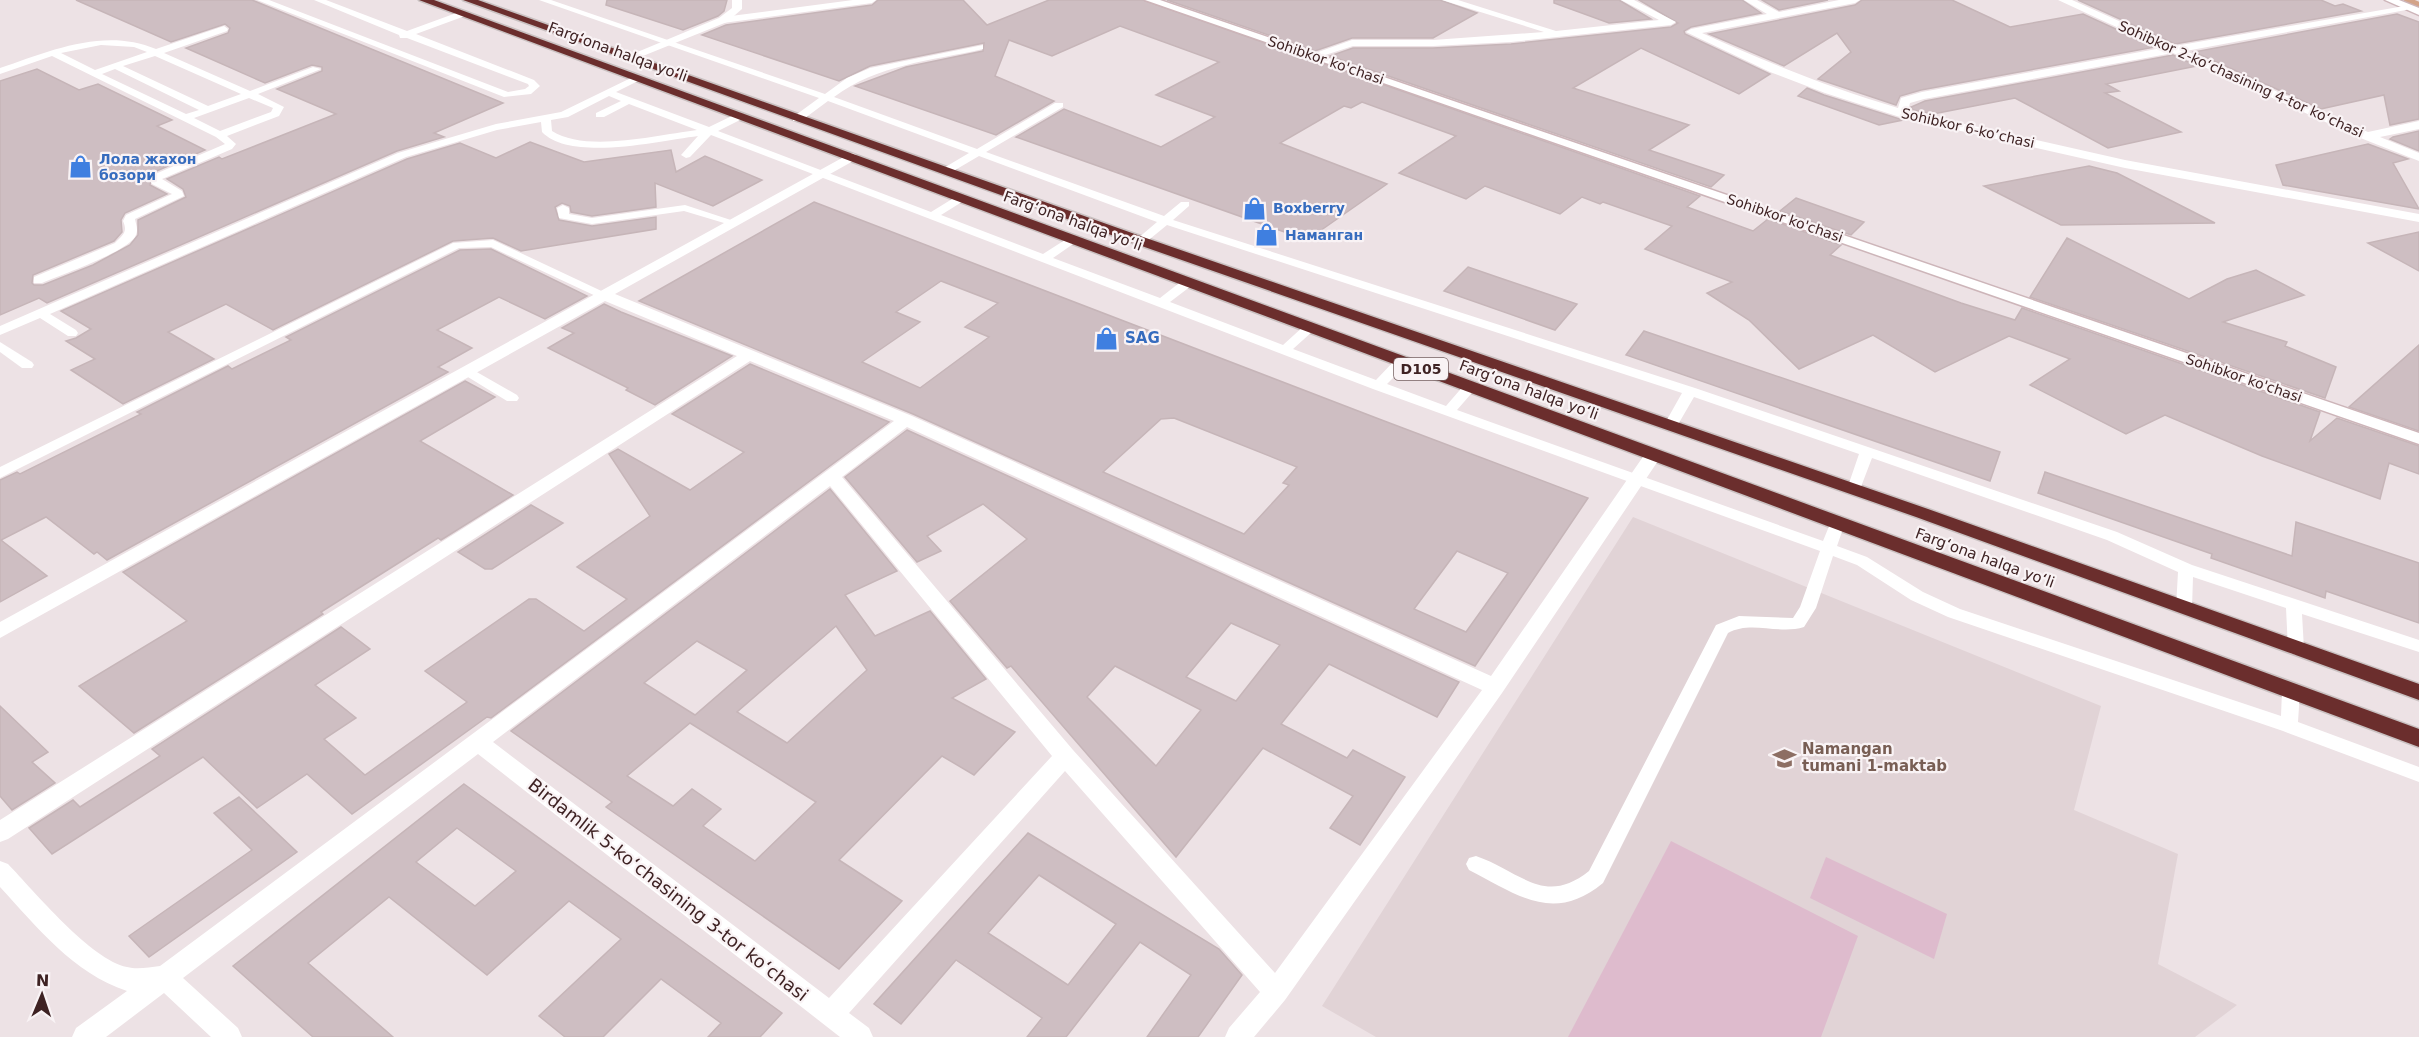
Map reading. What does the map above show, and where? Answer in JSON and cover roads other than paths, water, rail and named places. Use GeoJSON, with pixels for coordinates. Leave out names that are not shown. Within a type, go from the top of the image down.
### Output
{"type":"FeatureCollection","features":[{"type":"Feature","properties":{"kind":"highway","name":"Farg‘ona halqa yo‘li"},"geometry":{"type":"LineString","coordinates":[[424,0],[465,7],[629,58],[1141,241],[1854,489],[2419,692]]}},
{"type":"Feature","properties":{"kind":"highway","name":"Farg‘ona halqa yo‘li"},"geometry":{"type":"LineString","coordinates":[[465,7],[637,78],[2419,738]]}},
{"type":"Feature","properties":{"kind":"street"},"geometry":{"type":"LineString","coordinates":[[629,58],[723,20],[737,9],[737,0]]}},
{"type":"Feature","properties":{"kind":"street","name":"Sohibkor ko'chasi"},"geometry":{"type":"LineString","coordinates":[[1150,0],[1961,278],[2419,439]]}},
{"type":"Feature","properties":{"kind":"street"},"geometry":{"type":"LineString","coordinates":[[1447,0],[1561,34]]}},
{"type":"Feature","properties":{"kind":"street","name":"Sohibkor 6-koʼchasi"},"geometry":{"type":"LineString","coordinates":[[1626,0],[1774,70],[1829,91],[1907,115],[2125,164],[2419,218]]}},
{"type":"Feature","properties":{"kind":"street"},"geometry":{"type":"LineString","coordinates":[[1749,0],[1777,15]]}},
{"type":"Feature","properties":{"kind":"street"},"geometry":{"type":"LineString","coordinates":[[1691,32],[1855,0]]}},
{"type":"Feature","properties":{"kind":"street","name":"Sohibkor 2-ko‘chasining 4-tor ko‘chasi"},"geometry":{"type":"LineString","coordinates":[[2063,0],[2419,157]]}},
{"type":"Feature","properties":{"kind":"street"},"geometry":{"type":"LineString","coordinates":[[2390,0],[2419,12]]}},
{"type":"Feature","properties":{"kind":"street"},"geometry":{"type":"LineString","coordinates":[[1907,115],[1903,107],[1905,101],[1922,96],[2406,7]]}},
{"type":"Feature","properties":{"kind":"street"},"geometry":{"type":"LineString","coordinates":[[1313,56],[1352,43],[1433,43],[1561,34],[1670,22]]}},
{"type":"Feature","properties":{"kind":"street"},"geometry":{"type":"LineString","coordinates":[[2367,136],[2419,126]]}},
{"type":"Feature","properties":{"kind":"street"},"geometry":{"type":"LineString","coordinates":[[0,630],[851,157]]}},
{"type":"Feature","properties":{"kind":"street"},"geometry":{"type":"LineString","coordinates":[[604,295],[906,420],[1495,687]]}},
{"type":"Feature","properties":{"kind":"street"},"geometry":{"type":"LineString","coordinates":[[0,832],[749,355]]}},
{"type":"Feature","properties":{"kind":"street"},"geometry":{"type":"LineString","coordinates":[[85,1037],[906,420]]}},
{"type":"Feature","properties":{"kind":"street"},"geometry":{"type":"LineString","coordinates":[[1238,1037],[1276,992],[1495,687],[1653,455]]}},
{"type":"Feature","properties":{"kind":"street"},"geometry":{"type":"LineString","coordinates":[[831,476],[1065,756],[1276,992]]}},
{"type":"Feature","properties":{"kind":"street","name":"Birdamlik 5-koʻchasining 3-tor koʻchasi"},"geometry":{"type":"LineString","coordinates":[[478,742],[860,1037]]}},
{"type":"Feature","properties":{"kind":"street"},"geometry":{"type":"LineString","coordinates":[[830,1015],[1065,756]]}},
{"type":"Feature","properties":{"kind":"street"},"geometry":{"type":"LineString","coordinates":[[0,871],[83,955],[106,972],[127,979],[165,977],[229,1037]]}},
{"type":"Feature","properties":{"kind":"lane"},"geometry":{"type":"LineString","coordinates":[[261,0],[281,10],[374,47],[507,95],[528,92],[535,86],[531,82],[316,0],[281,10]]}},
{"type":"Feature","properties":{"kind":"lane"},"geometry":{"type":"LineString","coordinates":[[543,0],[828,98],[1166,221],[1690,390],[2112,536],[2186,569],[2419,646]]}},
{"type":"Feature","properties":{"kind":"lane"},"geometry":{"type":"LineString","coordinates":[[723,20],[872,0]]}},
{"type":"Feature","properties":{"kind":"lane"},"geometry":{"type":"LineString","coordinates":[[374,47],[406,35],[465,7]]}},
{"type":"Feature","properties":{"kind":"lane"},"geometry":{"type":"LineString","coordinates":[[95,73],[224,29]]}},
{"type":"Feature","properties":{"kind":"lane"},"geometry":{"type":"LineString","coordinates":[[0,71],[53,53],[95,43],[120,41],[136,44],[279,107],[278,111],[220,135]]}},
{"type":"Feature","properties":{"kind":"lane"},"geometry":{"type":"LineString","coordinates":[[797,119],[850,80],[873,70],[980,47]]}},
{"type":"Feature","properties":{"kind":"lane"},"geometry":{"type":"LineString","coordinates":[[38,280],[119,245],[126,239],[132,228],[130,218],[178,196],[174,189],[156,182],[157,177],[231,144],[220,135],[53,53]]}},
{"type":"Feature","properties":{"kind":"lane"},"geometry":{"type":"LineString","coordinates":[[115,66],[208,110]]}},
{"type":"Feature","properties":{"kind":"lane"},"geometry":{"type":"LineString","coordinates":[[186,118],[315,69]]}},
{"type":"Feature","properties":{"kind":"lane"},"geometry":{"type":"LineString","coordinates":[[0,331],[402,155],[496,127],[564,115],[637,78]]}},
{"type":"Feature","properties":{"kind":"lane"},"geometry":{"type":"LineString","coordinates":[[609,93],[1378,386],[1863,561],[1917,596],[1954,613],[2289,726],[2419,775]]}},
{"type":"Feature","properties":{"kind":"lane"},"geometry":{"type":"LineString","coordinates":[[600,115],[628,101]]}},
{"type":"Feature","properties":{"kind":"lane"},"geometry":{"type":"LineString","coordinates":[[946,171],[1059,105]]}},
{"type":"Feature","properties":{"kind":"lane"},"geometry":{"type":"LineString","coordinates":[[686,155],[708,132],[740,116]]}},
{"type":"Feature","properties":{"kind":"lane"},"geometry":{"type":"LineString","coordinates":[[546,119],[547,132],[552,136],[578,145],[590,146],[708,132]]}},
{"type":"Feature","properties":{"kind":"lane"},"geometry":{"type":"LineString","coordinates":[[930,217],[961,198]]}},
{"type":"Feature","properties":{"kind":"lane"},"geometry":{"type":"LineString","coordinates":[[1141,241],[1185,204]]}},
{"type":"Feature","properties":{"kind":"lane"},"geometry":{"type":"LineString","coordinates":[[563,208],[563,216],[592,220],[685,208],[734,223]]}},
{"type":"Feature","properties":{"kind":"lane"},"geometry":{"type":"LineString","coordinates":[[1043,259],[1072,240]]}},
{"type":"Feature","properties":{"kind":"lane"},"geometry":{"type":"LineString","coordinates":[[0,473],[457,245],[493,243],[604,295]]}},
{"type":"Feature","properties":{"kind":"lane"},"geometry":{"type":"LineString","coordinates":[[1161,303],[1187,283]]}},
{"type":"Feature","properties":{"kind":"lane"},"geometry":{"type":"LineString","coordinates":[[41,313],[72,333]]}},
{"type":"Feature","properties":{"kind":"lane"},"geometry":{"type":"LineString","coordinates":[[1284,350],[1309,328]]}},
{"type":"Feature","properties":{"kind":"lane"},"geometry":{"type":"LineString","coordinates":[[0,346],[27,365]]}},
{"type":"Feature","properties":{"kind":"lane"},"geometry":{"type":"LineString","coordinates":[[1378,386],[1401,362]]}},
{"type":"Feature","properties":{"kind":"lane"},"geometry":{"type":"LineString","coordinates":[[468,371],[512,398]]}},
{"type":"Feature","properties":{"kind":"lane"},"geometry":{"type":"LineString","coordinates":[[1448,412],[1470,387]]}},
{"type":"Feature","properties":{"kind":"lane"},"geometry":{"type":"LineString","coordinates":[[1671,425],[1690,390]]}},
{"type":"Feature","properties":{"kind":"lane"},"geometry":{"type":"LineString","coordinates":[[1854,489],[1868,452]]}},
{"type":"Feature","properties":{"kind":"lane"},"geometry":{"type":"LineString","coordinates":[[1476,864],[1546,897],[1564,897],[1584,890],[1596,877],[1722,629],[1730,623],[1741,621],[1774,626],[1798,623],[1808,608],[1838,523]]}},
{"type":"Feature","properties":{"kind":"lane"},"geometry":{"type":"LineString","coordinates":[[2184,608],[2186,569]]}},
{"type":"Feature","properties":{"kind":"lane"},"geometry":{"type":"LineString","coordinates":[[2294,605],[2296,649]]}},
{"type":"Feature","properties":{"kind":"lane"},"geometry":{"type":"LineString","coordinates":[[2289,726],[2291,691]]}},
{"type":"Feature","properties":{"kind":"waterway"},"geometry":{"type":"LineString","coordinates":[[2407,0],[2419,5]]}},
{"type":"Feature","properties":{"kind":"place","name":"Лола жахон бозори"},"geometry":{"type":"Point","coordinates":[81,167]}},
{"type":"Feature","properties":{"kind":"place","name":"Boxberry"},"geometry":{"type":"Point","coordinates":[1255,208]}},
{"type":"Feature","properties":{"kind":"place","name":"Наманган"},"geometry":{"type":"Point","coordinates":[1267,235]}},
{"type":"Feature","properties":{"kind":"place","name":"SAG"},"geometry":{"type":"Point","coordinates":[1107,338]}},
{"type":"Feature","properties":{"kind":"place","name":"Namangan tumani 1-maktab"},"geometry":{"type":"Point","coordinates":[1784,758]}}]}
